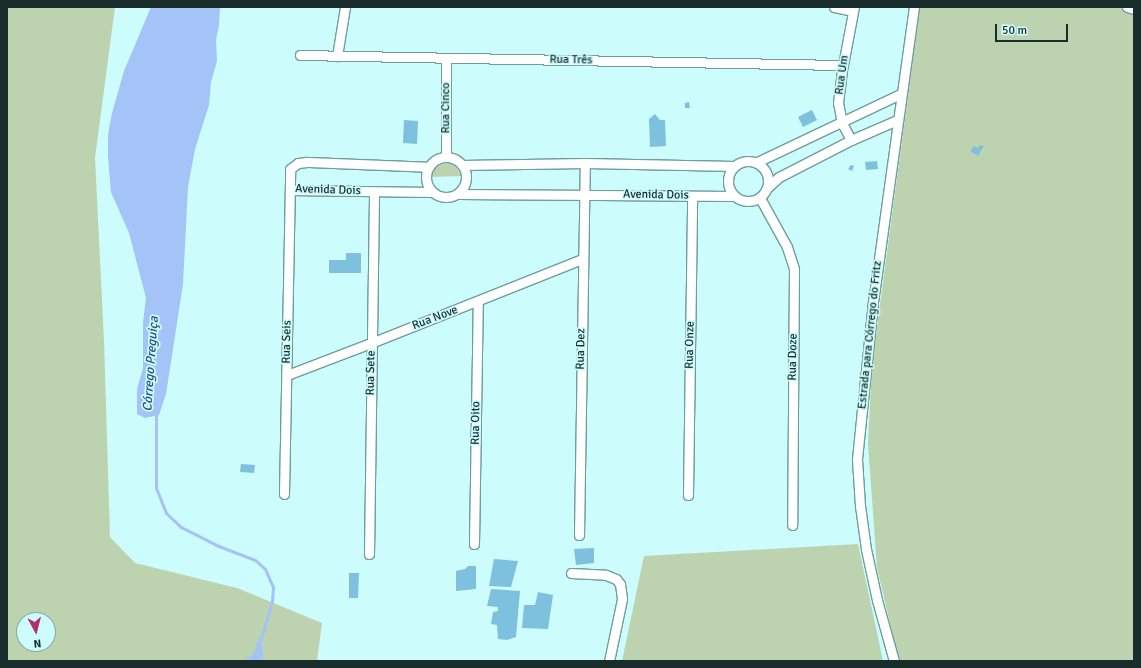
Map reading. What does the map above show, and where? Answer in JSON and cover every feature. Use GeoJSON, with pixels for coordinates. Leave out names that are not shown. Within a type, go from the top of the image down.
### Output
{"type":"FeatureCollection","features":[{"type":"Feature","properties":{"kind":"street"},"geometry":{"type":"LineString","coordinates":[[337,56],[345,7]]}},
{"type":"Feature","properties":{"kind":"street"},"geometry":{"type":"LineString","coordinates":[[834,7],[854,9]]}},
{"type":"Feature","properties":{"kind":"street","name":"Estrada para Córrego do Fritz"},"geometry":{"type":"LineString","coordinates":[[894,661],[877,600],[866,549],[860,506],[857,459],[872,310],[900,94],[914,7]]}},
{"type":"Feature","properties":{"kind":"street"},"geometry":{"type":"LineString","coordinates":[[1127,7],[1134,9]]}},
{"type":"Feature","properties":{"kind":"street","name":"Rua Um"},"geometry":{"type":"LineString","coordinates":[[851,140],[842,123],[838,103],[843,65],[854,9]]}},
{"type":"Feature","properties":{"kind":"street","name":"Rua Três"},"geometry":{"type":"LineString","coordinates":[[300,55],[843,65]]}},
{"type":"Feature","properties":{"kind":"street","name":"Rua Cinco"},"geometry":{"type":"LineString","coordinates":[[446,58],[446,157]]}},
{"type":"Feature","properties":{"kind":"street"},"geometry":{"type":"LineString","coordinates":[[462,165],[585,164],[734,166],[742,161],[757,162],[842,123],[900,94]]}},
{"type":"Feature","properties":{"kind":"street"},"geometry":{"type":"LineString","coordinates":[[760,198],[779,177],[851,140],[897,120]]}},
{"type":"Feature","properties":{"kind":"street"},"geometry":{"type":"LineString","coordinates":[[432,192],[426,182],[429,167],[436,160],[446,157],[455,159],[465,168],[467,179],[463,190],[459,194]]}},
{"type":"Feature","properties":{"kind":"street","name":"Avenida Dois"},"geometry":{"type":"LineString","coordinates":[[429,167],[308,162],[298,163],[290,169],[290,190],[432,192],[436,195],[448,198],[459,194],[734,196],[738,199],[750,202],[760,198]]}},
{"type":"Feature","properties":{"kind":"street"},"geometry":{"type":"LineString","coordinates":[[757,162],[767,172],[769,183],[768,188]]}},
{"type":"Feature","properties":{"kind":"street","name":"Rua Dez"},"geometry":{"type":"LineString","coordinates":[[579,535],[583,194],[585,164]]}},
{"type":"Feature","properties":{"kind":"street"},"geometry":{"type":"LineString","coordinates":[[734,166],[728,180],[730,191],[734,196]]}},
{"type":"Feature","properties":{"kind":"street","name":"Rua Seis"},"geometry":{"type":"LineString","coordinates":[[284,494],[290,190]]}},
{"type":"Feature","properties":{"kind":"street","name":"Rua Sete"},"geometry":{"type":"LineString","coordinates":[[369,554],[374,192]]}},
{"type":"Feature","properties":{"kind":"street","name":"Rua Onze"},"geometry":{"type":"LineString","coordinates":[[688,495],[692,196]]}},
{"type":"Feature","properties":{"kind":"street","name":"Rua Doze"},"geometry":{"type":"LineString","coordinates":[[760,198],[787,247],[794,269],[792,525]]}},
{"type":"Feature","properties":{"kind":"street","name":"Rua Nove"},"geometry":{"type":"LineString","coordinates":[[287,375],[582,259]]}},
{"type":"Feature","properties":{"kind":"street","name":"Rua Oito"},"geometry":{"type":"LineString","coordinates":[[474,544],[478,301]]}},
{"type":"Feature","properties":{"kind":"street"},"geometry":{"type":"LineString","coordinates":[[571,573],[606,575],[616,579],[620,584],[622,599],[609,661]]}},
{"type":"Feature","properties":{"kind":"green space"},"geometry":{"type":"Polygon","coordinates":[[[7,7],[115,7],[95,158],[104,341],[110,537],[135,563],[237,588],[322,623],[317,661],[7,661],[7,7]]]}},
{"type":"Feature","properties":{"kind":"green space"},"geometry":{"type":"Polygon","coordinates":[[[920,7],[1134,7],[1134,661],[899,661],[877,568],[868,444],[872,364],[920,7]]]}},
{"type":"Feature","properties":{"kind":"green space"},"geometry":{"type":"Polygon","coordinates":[[[448,163],[455,166],[462,176],[430,177],[435,168],[448,163]]]}},
{"type":"Feature","properties":{"kind":"green space"},"geometry":{"type":"Polygon","coordinates":[[[858,544],[883,661],[622,661],[644,556],[858,544]]]}},
{"type":"Feature","properties":{"kind":"water"},"geometry":{"type":"Polygon","coordinates":[[[151,7],[220,7],[216,40],[217,61],[211,82],[209,105],[195,149],[188,187],[183,284],[166,394],[159,415],[145,418],[137,414],[137,389],[143,368],[143,323],[146,298],[129,233],[111,192],[108,135],[112,113],[124,71],[151,7]]]}},
{"type":"Feature","properties":{"kind":"water"},"geometry":{"type":"Polygon","coordinates":[[[260,635],[264,661],[245,661],[245,659],[253,655],[260,635]]]}},
{"type":"Feature","properties":{"kind":"building"},"geometry":{"type":"Polygon","coordinates":[[[689,102],[690,108],[685,108],[685,103],[689,102]]]}},
{"type":"Feature","properties":{"kind":"building"},"geometry":{"type":"Polygon","coordinates":[[[812,110],[817,120],[803,127],[798,117],[812,110]]]}},
{"type":"Feature","properties":{"kind":"building"},"geometry":{"type":"Polygon","coordinates":[[[655,114],[660,120],[665,120],[666,146],[650,147],[649,119],[655,114]]]}},
{"type":"Feature","properties":{"kind":"building"},"geometry":{"type":"Polygon","coordinates":[[[404,120],[418,121],[417,144],[403,143],[404,120]]]}},
{"type":"Feature","properties":{"kind":"building"},"geometry":{"type":"Polygon","coordinates":[[[980,145],[984,146],[978,156],[970,151],[974,146],[978,148],[980,145]]]}},
{"type":"Feature","properties":{"kind":"building"},"geometry":{"type":"Polygon","coordinates":[[[877,161],[878,169],[866,170],[865,162],[877,161]]]}},
{"type":"Feature","properties":{"kind":"building"},"geometry":{"type":"Polygon","coordinates":[[[851,165],[854,166],[852,171],[848,169],[851,165]]]}},
{"type":"Feature","properties":{"kind":"building"},"geometry":{"type":"Polygon","coordinates":[[[346,253],[361,253],[361,273],[329,273],[329,260],[346,260],[346,253]]]}},
{"type":"Feature","properties":{"kind":"building"},"geometry":{"type":"Polygon","coordinates":[[[241,464],[255,465],[254,473],[240,472],[241,464]]]}},
{"type":"Feature","properties":{"kind":"building"},"geometry":{"type":"Polygon","coordinates":[[[594,548],[594,563],[576,565],[574,549],[594,548]]]}},
{"type":"Feature","properties":{"kind":"building"},"geometry":{"type":"Polygon","coordinates":[[[494,559],[518,561],[511,587],[489,586],[494,559]]]}},
{"type":"Feature","properties":{"kind":"building"},"geometry":{"type":"Polygon","coordinates":[[[468,566],[476,566],[476,589],[456,591],[456,571],[465,569],[468,566]]]}},
{"type":"Feature","properties":{"kind":"building"},"geometry":{"type":"Polygon","coordinates":[[[349,573],[359,573],[358,598],[349,598],[349,573]]]}},
{"type":"Feature","properties":{"kind":"building"},"geometry":{"type":"Polygon","coordinates":[[[491,589],[520,591],[516,637],[507,640],[498,639],[497,625],[491,624],[493,612],[498,611],[498,607],[487,606],[491,589]]]}},
{"type":"Feature","properties":{"kind":"building"},"geometry":{"type":"Polygon","coordinates":[[[538,592],[553,595],[548,629],[522,628],[524,605],[535,605],[538,592]]]}},
{"type":"Feature","properties":{"kind":"waterway","name":"Córrego Preguiça"},"geometry":{"type":"LineString","coordinates":[[156,412],[156,488],[166,513],[181,527],[216,545],[255,560],[265,569],[273,587],[272,602],[260,642]]}}]}
